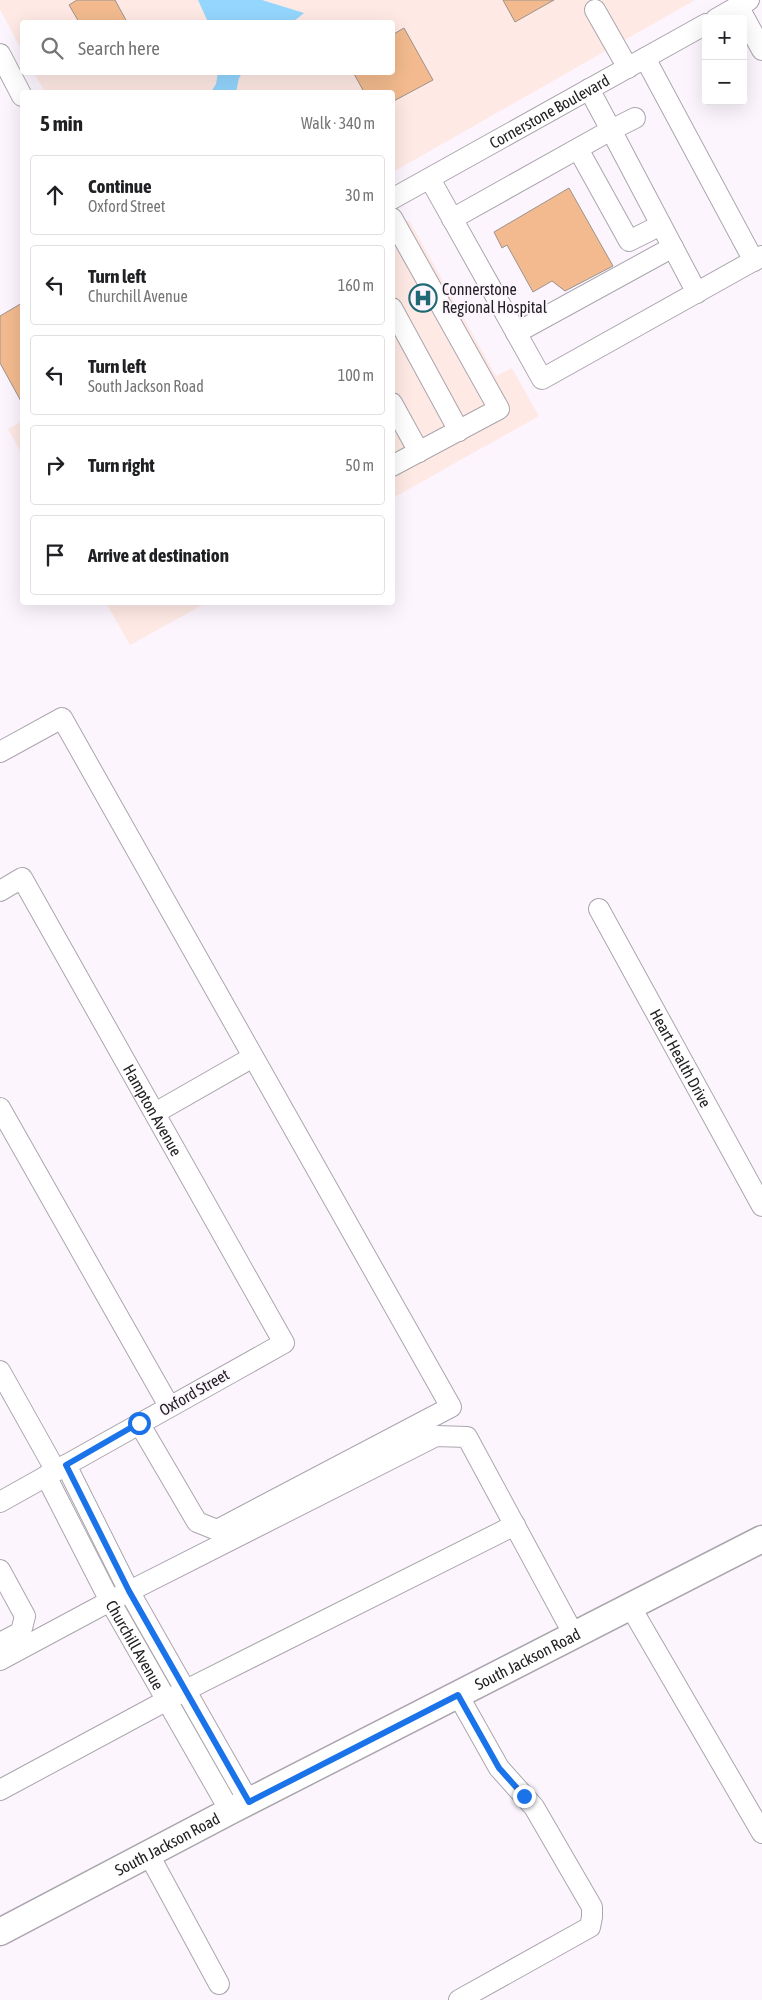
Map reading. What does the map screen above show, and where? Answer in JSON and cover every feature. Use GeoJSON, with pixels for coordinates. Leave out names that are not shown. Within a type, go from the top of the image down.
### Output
{"type":"FeatureCollection","features":[{"type":"Feature","properties":{"kind":"main road","name":"South Jackson Road"},"geometry":{"type":"LineString","coordinates":[[0,1932],[239,1806],[762,1539]]}},
{"type":"Feature","properties":{"kind":"street"},"geometry":{"type":"LineString","coordinates":[[723,15],[744,3],[762,50]]}},
{"type":"Feature","properties":{"kind":"street"},"geometry":{"type":"LineString","coordinates":[[430,179],[542,379],[758,259],[636,63],[595,10]]}},
{"type":"Feature","properties":{"kind":"street","name":"Cornerstone Boulevard"},"geometry":{"type":"LineString","coordinates":[[395,197],[702,26]]}},
{"type":"Feature","properties":{"kind":"street"},"geometry":{"type":"LineString","coordinates":[[0,54],[20,92]]}},
{"type":"Feature","properties":{"kind":"street"},"geometry":{"type":"LineString","coordinates":[[589,89],[697,293]]}},
{"type":"Feature","properties":{"kind":"street"},"geometry":{"type":"LineString","coordinates":[[452,219],[635,118]]}},
{"type":"Feature","properties":{"kind":"street"},"geometry":{"type":"LineString","coordinates":[[578,149],[628,241],[661,225]]}},
{"type":"Feature","properties":{"kind":"street"},"geometry":{"type":"LineString","coordinates":[[395,464],[499,409],[398,242]]}},
{"type":"Feature","properties":{"kind":"street"},"geometry":{"type":"LineString","coordinates":[[516,333],[673,248]]}},
{"type":"Feature","properties":{"kind":"street"},"geometry":{"type":"LineString","coordinates":[[395,314],[459,431]]}},
{"type":"Feature","properties":{"kind":"street"},"geometry":{"type":"LineString","coordinates":[[395,408],[419,452]]}},
{"type":"Feature","properties":{"kind":"street"},"geometry":{"type":"LineString","coordinates":[[0,752],[62,718],[451,1406],[217,1530],[196,1522],[139,1423]]}},
{"type":"Feature","properties":{"kind":"street","name":"Hampton Avenue"},"geometry":{"type":"LineString","coordinates":[[0,891],[22,878],[284,1342]]}},
{"type":"Feature","properties":{"kind":"street","name":"Heart Health Drive"},"geometry":{"type":"LineString","coordinates":[[599,909],[762,1206]]}},
{"type":"Feature","properties":{"kind":"street"},"geometry":{"type":"LineString","coordinates":[[155,1113],[253,1057]]}},
{"type":"Feature","properties":{"kind":"street"},"geometry":{"type":"LineString","coordinates":[[0,1108],[169,1406]]}},
{"type":"Feature","properties":{"kind":"street","name":"Oxford Street"},"geometry":{"type":"LineString","coordinates":[[0,1502],[284,1342]]}},
{"type":"Feature","properties":{"kind":"street","name":"Churchill Avenue"},"geometry":{"type":"LineString","coordinates":[[0,1371],[56,1470],[129,1591],[176,1695],[239,1806]]}},
{"type":"Feature","properties":{"kind":"street"},"geometry":{"type":"LineString","coordinates":[[0,1660],[129,1591],[436,1436],[467,1437],[574,1635]]}},
{"type":"Feature","properties":{"kind":"street","name":"Churchill Avenue"},"geometry":{"type":"LineString","coordinates":[[56,1470],[110,1601],[176,1695]]}},
{"type":"Feature","properties":{"kind":"street"},"geometry":{"type":"LineString","coordinates":[[0,1790],[176,1695],[514,1526]]}},
{"type":"Feature","properties":{"kind":"street"},"geometry":{"type":"LineString","coordinates":[[0,1570],[25,1616],[20,1632],[0,1643]]}},
{"type":"Feature","properties":{"kind":"street"},"geometry":{"type":"LineString","coordinates":[[630,1606],[762,1832]]}},
{"type":"Feature","properties":{"kind":"street"},"geometry":{"type":"LineString","coordinates":[[458,1695],[499,1768],[534,1807],[592,1907],[590,1926],[459,2000]]}},
{"type":"Feature","properties":{"kind":"street"},"geometry":{"type":"LineString","coordinates":[[148,1854],[219,1984]]}},
{"type":"Feature","properties":{"kind":"shaded area"},"geometry":{"type":"Polygon","coordinates":[[[0,0],[695,0],[395,171],[395,90],[44,90],[35,75],[395,75],[395,20],[20,20],[20,47],[0,9],[0,0]]]}},
{"type":"Feature","properties":{"kind":"shaded area","name":"Connerstone Regional Hospital"},"geometry":{"type":"Polygon","coordinates":[[[409,220],[496,376],[512,368],[539,416],[395,497],[395,227],[409,220]]]}},
{"type":"Feature","properties":{"kind":"shaded area"},"geometry":{"type":"Polygon","coordinates":[[[20,422],[20,451],[8,429],[20,422]]]}},
{"type":"Feature","properties":{"kind":"shaded area"},"geometry":{"type":"Polygon","coordinates":[[[107,605],[202,605],[130,645],[107,605]]]}},
{"type":"Feature","properties":{"kind":"water"},"geometry":{"type":"Polygon","coordinates":[[[198,0],[262,0],[304,13],[295,20],[207,20],[198,0]]]}},
{"type":"Feature","properties":{"kind":"water"},"geometry":{"type":"Polygon","coordinates":[[[218,75],[241,75],[236,90],[212,90],[216,84],[218,75]]]}},
{"type":"Feature","properties":{"kind":"building"},"geometry":{"type":"Polygon","coordinates":[[[77,0],[115,0],[126,20],[78,20],[69,5],[77,0]]]}},
{"type":"Feature","properties":{"kind":"building"},"geometry":{"type":"Polygon","coordinates":[[[503,0],[554,0],[515,22],[503,0]]]}},
{"type":"Feature","properties":{"kind":"building"},"geometry":{"type":"Polygon","coordinates":[[[404,28],[433,80],[395,100],[395,90],[363,90],[355,75],[395,75],[395,33],[404,28]]]}},
{"type":"Feature","properties":{"kind":"building"},"geometry":{"type":"Polygon","coordinates":[[[569,188],[613,266],[565,291],[552,281],[533,292],[507,245],[502,248],[494,232],[569,188]]]}},
{"type":"Feature","properties":{"kind":"building"},"geometry":{"type":"Polygon","coordinates":[[[20,304],[20,399],[0,363],[0,316],[20,304]]]}},
{"type":"Feature","properties":{"kind":"place","name":"Connerstone Regional Hospital"},"geometry":{"type":"Point","coordinates":[423,298]}},
{"type":"Feature","properties":{"kind":"route"},"geometry":{"type":"LineString","coordinates":[[139,1423],[66,1465],[129,1591],[184,1691],[249,1802],[458,1695],[499,1768],[524,1796]]}}]}
